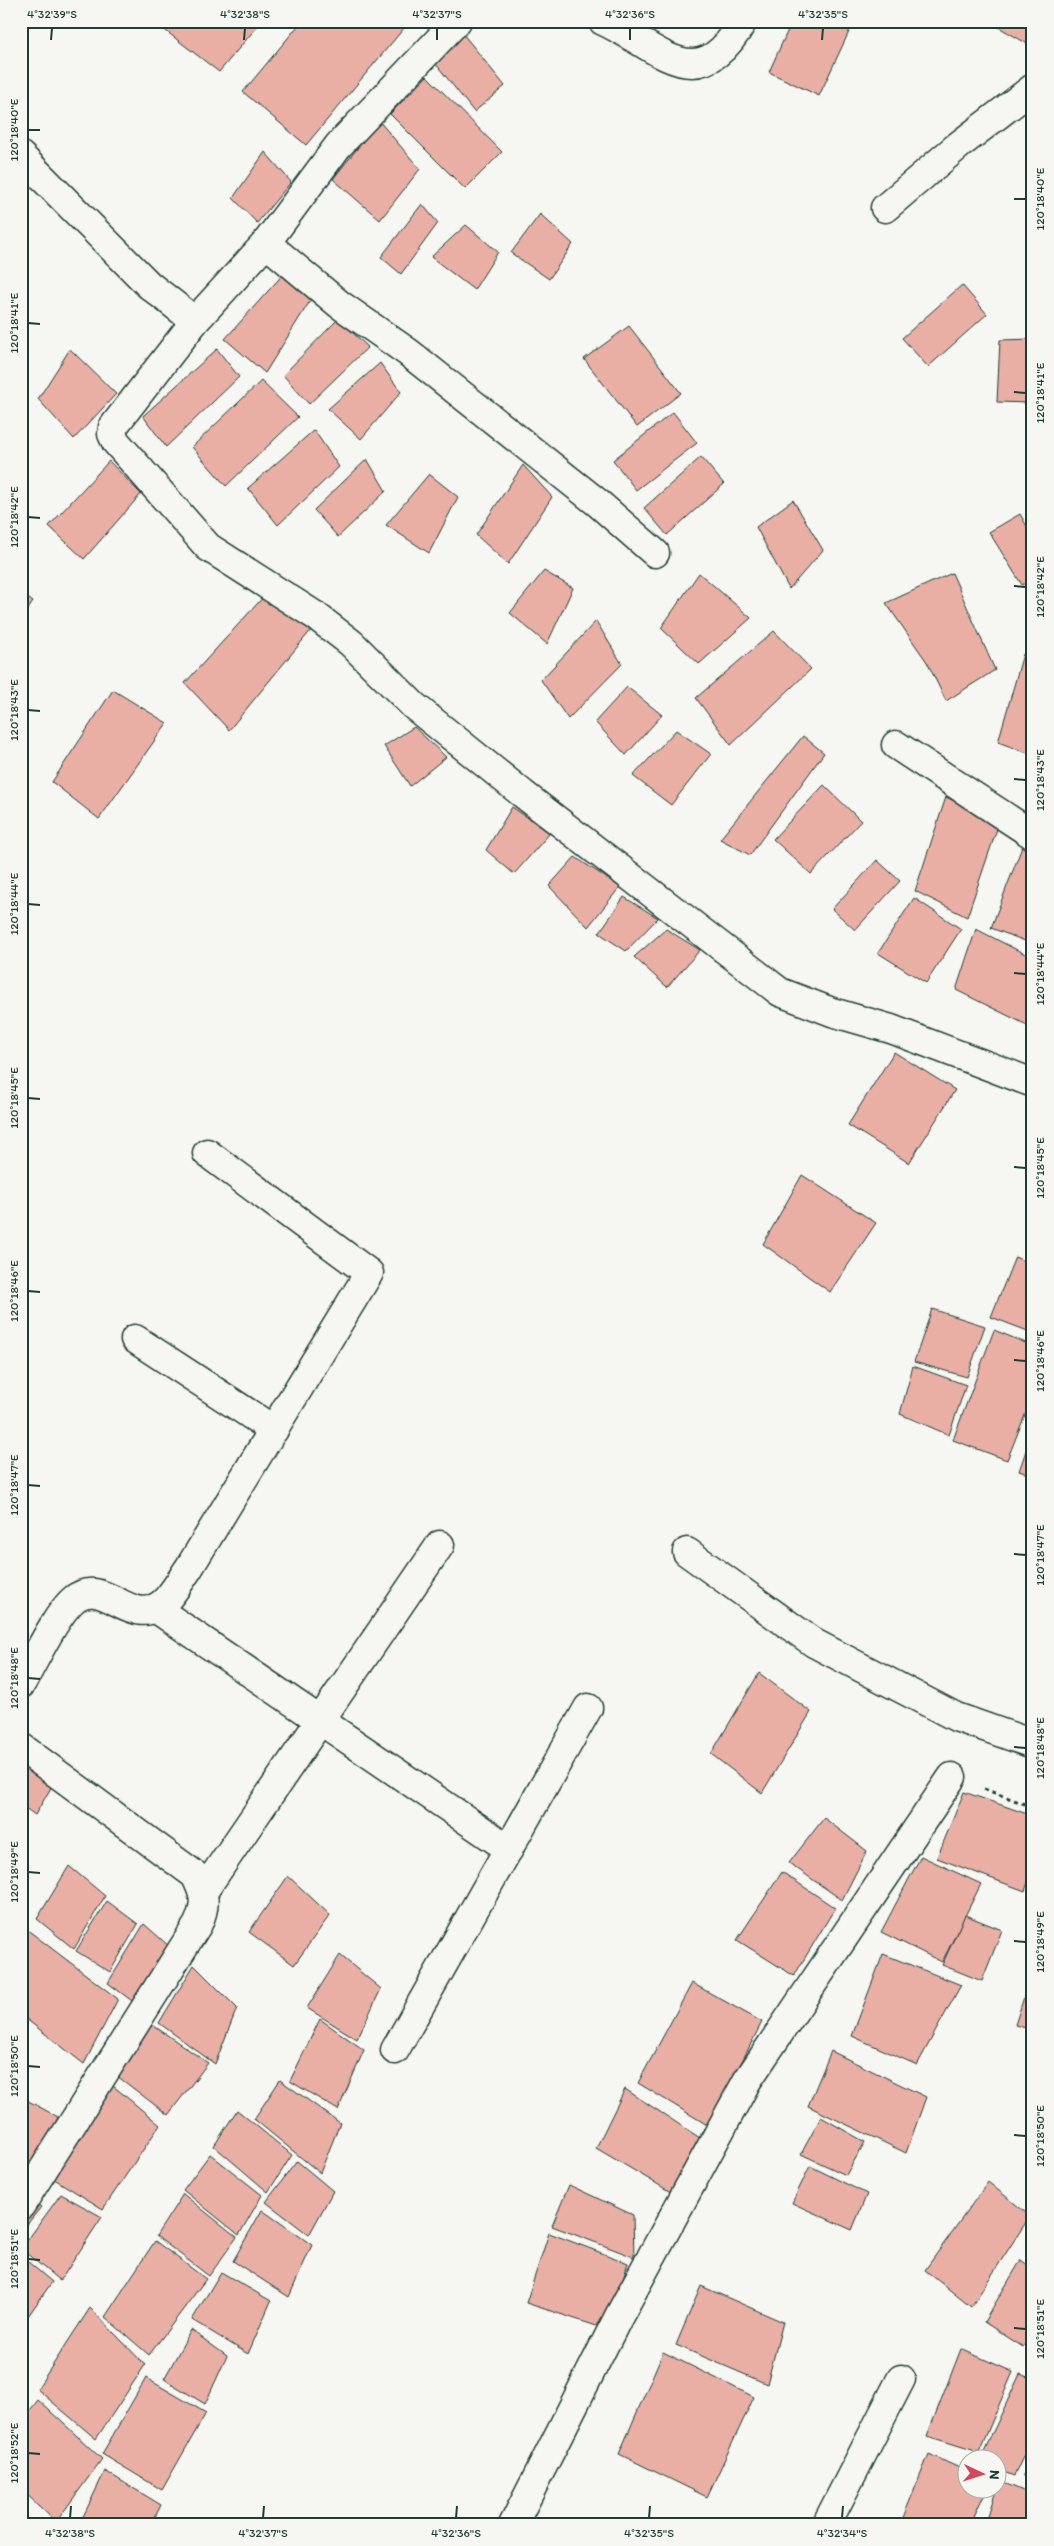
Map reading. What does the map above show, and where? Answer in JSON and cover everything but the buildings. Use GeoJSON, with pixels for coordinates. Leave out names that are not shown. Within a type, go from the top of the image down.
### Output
{"type":"FeatureCollection","features":[{"type":"Feature","properties":{"kind":"street"},"geometry":{"type":"LineString","coordinates":[[456,21],[338,146],[266,243],[195,321],[113,427],[112,434],[126,454],[208,547],[316,616],[352,643],[414,706],[561,824],[780,992],[832,1012],[890,1029],[1033,1082]]}},
{"type":"Feature","properties":{"kind":"street"},"geometry":{"type":"LineString","coordinates":[[603,21],[649,49],[674,60],[696,65],[712,58],[736,33],[743,21]]}},
{"type":"Feature","properties":{"kind":"street"},"geometry":{"type":"LineString","coordinates":[[885,208],[958,145],[1033,88]]}},
{"type":"Feature","properties":{"kind":"street"},"geometry":{"type":"LineString","coordinates":[[21,156],[149,285],[195,321]]}},
{"type":"Feature","properties":{"kind":"street"},"geometry":{"type":"LineString","coordinates":[[266,243],[339,304],[409,353],[598,503],[655,553]]}},
{"type":"Feature","properties":{"kind":"street"},"geometry":{"type":"LineString","coordinates":[[896,745],[943,778],[1033,834]]}},
{"type":"Feature","properties":{"kind":"street"},"geometry":{"type":"LineString","coordinates":[[21,1684],[61,1616],[78,1597],[92,1592],[102,1594],[134,1611],[143,1612],[156,1608],[166,1600],[189,1568],[369,1274],[207,1153]]}},
{"type":"Feature","properties":{"kind":"street"},"geometry":{"type":"LineString","coordinates":[[135,1339],[274,1430]]}},
{"type":"Feature","properties":{"kind":"street"},"geometry":{"type":"LineString","coordinates":[[203,1892],[440,1545]]}},
{"type":"Feature","properties":{"kind":"street"},"geometry":{"type":"LineString","coordinates":[[687,1552],[814,1643],[956,1717],[1033,1744]]}},
{"type":"Feature","properties":{"kind":"street"},"geometry":{"type":"LineString","coordinates":[[156,1608],[510,1849]]}},
{"type":"Feature","properties":{"kind":"street"},"geometry":{"type":"LineString","coordinates":[[395,2050],[588,1708]]}},
{"type":"Feature","properties":{"kind":"street"},"geometry":{"type":"LineString","coordinates":[[21,1747],[195,1875],[203,1892],[205,1908],[198,1924],[21,2205]]}},
{"type":"Feature","properties":{"kind":"street"},"geometry":{"type":"LineString","coordinates":[[513,2525],[618,2318],[747,2080],[952,1777]]}},
{"type":"Feature","properties":{"kind":"street"},"geometry":{"type":"LineString","coordinates":[[826,2525],[901,2379]]}},
{"type":"Feature","properties":{"kind":"path"},"geometry":{"type":"LineString","coordinates":[[952,1777],[1033,1807]]}}]}
